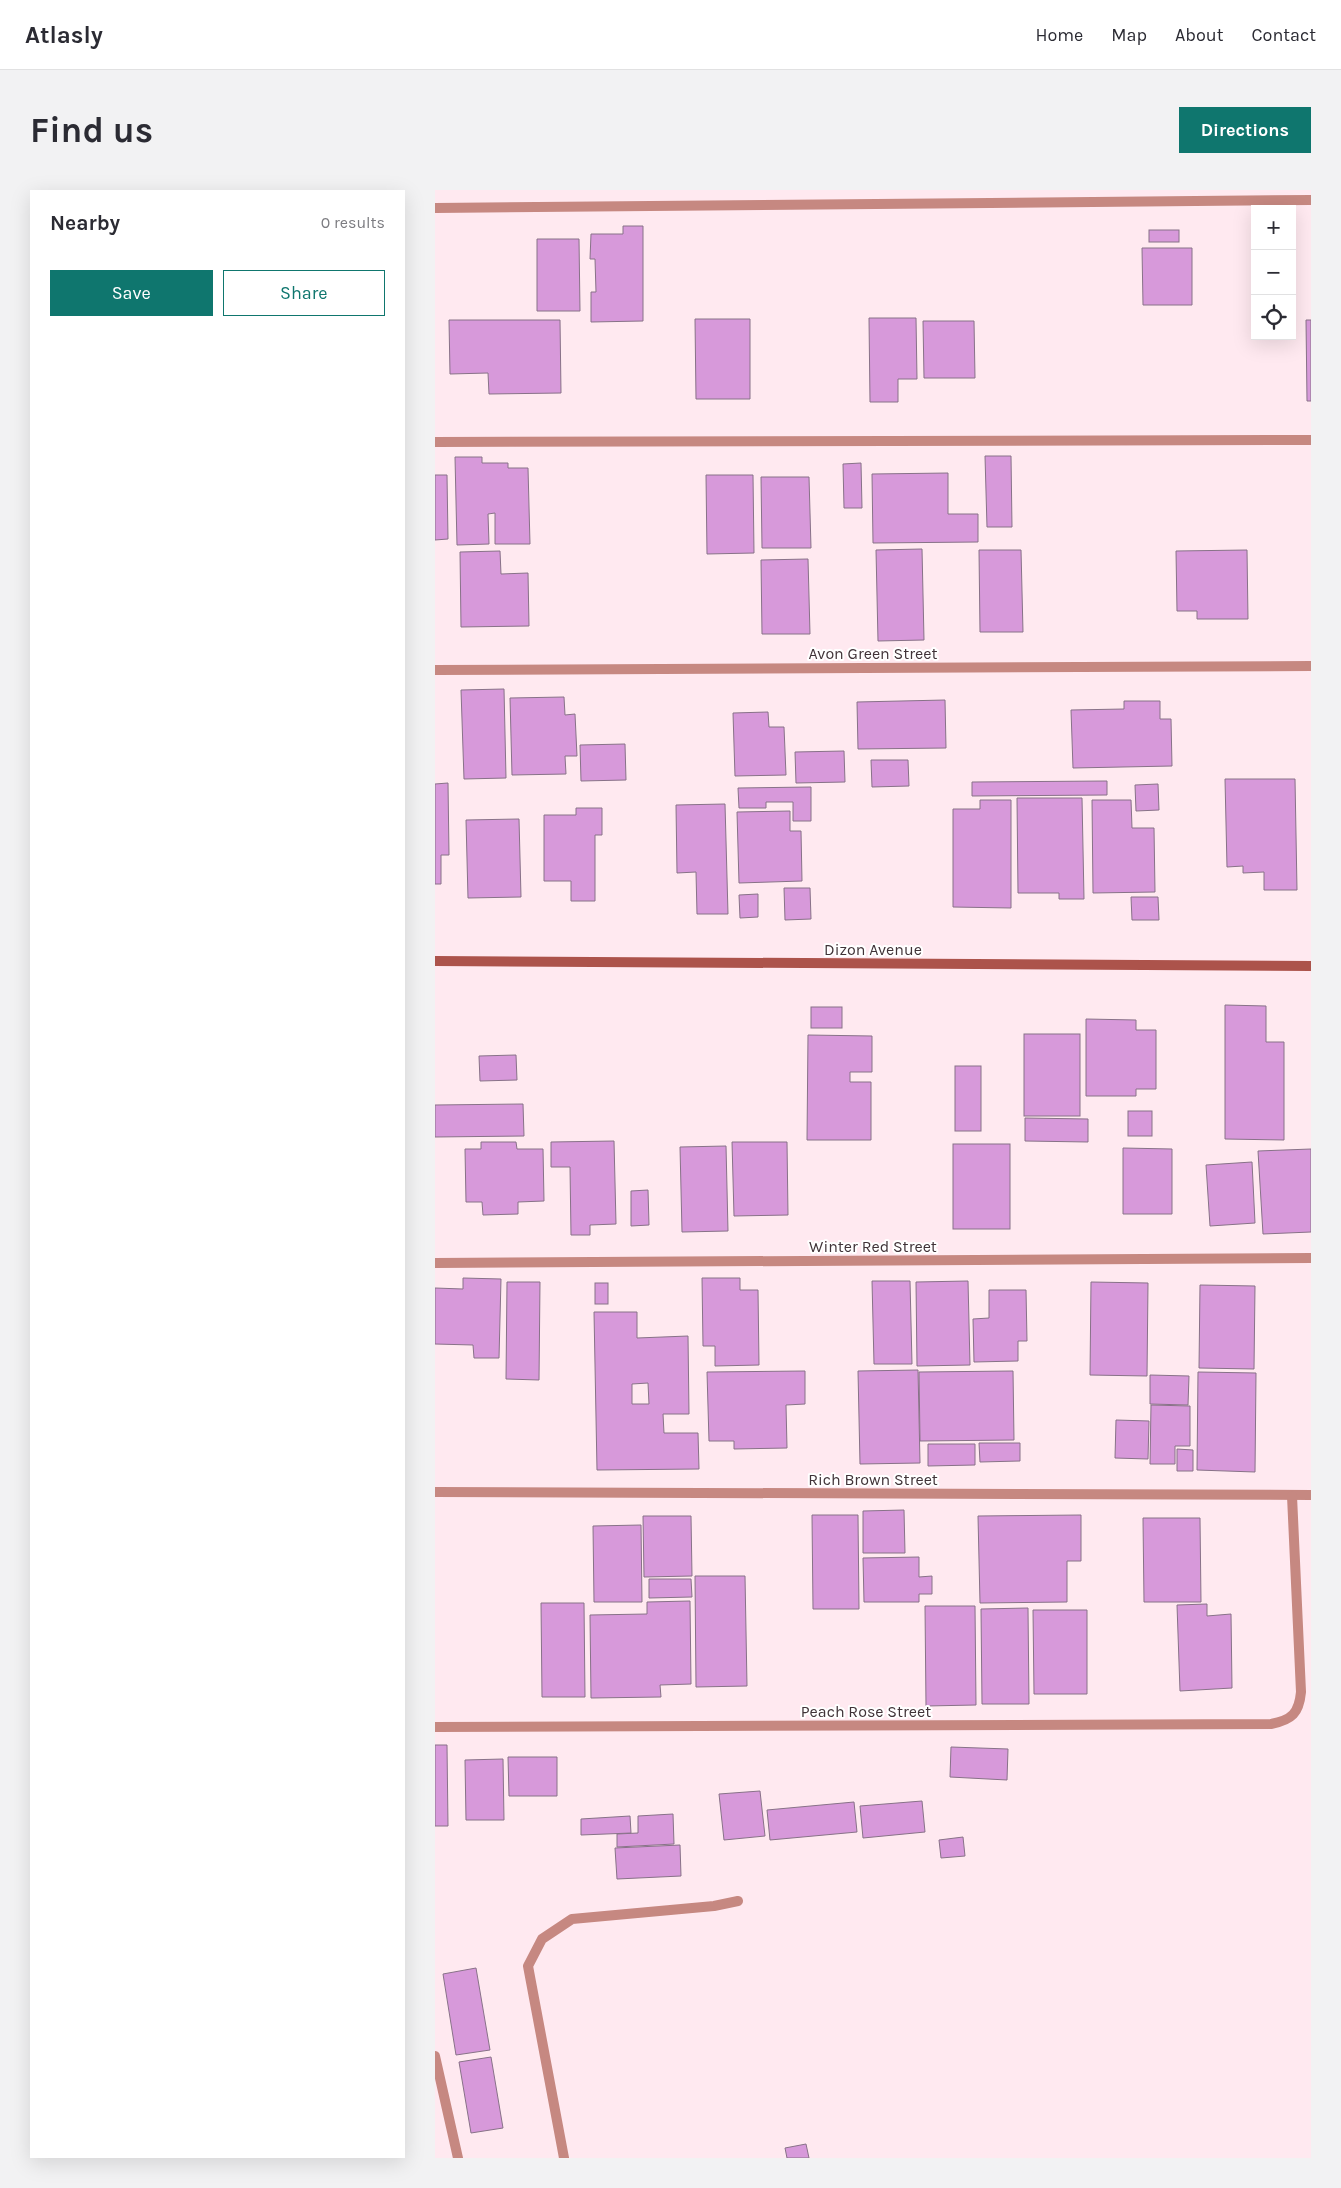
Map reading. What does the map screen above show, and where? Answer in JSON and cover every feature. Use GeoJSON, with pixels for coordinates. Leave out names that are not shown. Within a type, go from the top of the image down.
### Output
{"type":"FeatureCollection","features":[{"type":"Feature","properties":{"kind":"street"},"geometry":{"type":"LineString","coordinates":[[435,208],[1311,200]]}},
{"type":"Feature","properties":{"kind":"street"},"geometry":{"type":"LineString","coordinates":[[435,442],[1311,440]]}},
{"type":"Feature","properties":{"kind":"street","name":"Avon Green Street"},"geometry":{"type":"LineString","coordinates":[[435,670],[1311,666]]}},
{"type":"Feature","properties":{"kind":"street","name":"Dizon Avenue"},"geometry":{"type":"LineString","coordinates":[[435,961],[1311,966]]}},
{"type":"Feature","properties":{"kind":"street","name":"Winter Red Street"},"geometry":{"type":"LineString","coordinates":[[435,1263],[1311,1258]]}},
{"type":"Feature","properties":{"kind":"street","name":"Rich Brown Street"},"geometry":{"type":"LineString","coordinates":[[435,1492],[1311,1495]]}},
{"type":"Feature","properties":{"kind":"street","name":"Peach Rose Street"},"geometry":{"type":"LineString","coordinates":[[435,1728],[1271,1724],[1285,1722],[1294,1714],[1300,1704],[1301,1692],[1292,1496]]}},
{"type":"Feature","properties":{"kind":"street"},"geometry":{"type":"LineString","coordinates":[[564,2158],[528,1966],[542,1939],[572,1919],[714,1906],[738,1902]]}},
{"type":"Feature","properties":{"kind":"street"},"geometry":{"type":"LineString","coordinates":[[435,2056],[458,2158]]}},
{"type":"Feature","properties":{"kind":"building"},"geometry":{"type":"Polygon","coordinates":[[[623,226],[643,226],[643,321],[591,322],[591,292],[596,292],[595,259],[590,259],[591,234],[623,234],[623,226]]]}},
{"type":"Feature","properties":{"kind":"building"},"geometry":{"type":"Polygon","coordinates":[[[1149,230],[1179,230],[1179,242],[1149,242],[1149,230]]]}},
{"type":"Feature","properties":{"kind":"building"},"geometry":{"type":"Polygon","coordinates":[[[537,239],[579,239],[580,311],[537,311],[537,239]]]}},
{"type":"Feature","properties":{"kind":"building"},"geometry":{"type":"Polygon","coordinates":[[[1142,248],[1192,248],[1192,305],[1143,305],[1142,248]]]}},
{"type":"Feature","properties":{"kind":"building"},"geometry":{"type":"Polygon","coordinates":[[[869,318],[916,318],[917,379],[898,379],[898,402],[870,402],[869,318]]]}},
{"type":"Feature","properties":{"kind":"building"},"geometry":{"type":"Polygon","coordinates":[[[695,319],[750,319],[750,399],[696,399],[695,319]]]}},
{"type":"Feature","properties":{"kind":"building"},"geometry":{"type":"Polygon","coordinates":[[[449,320],[560,320],[561,393],[489,394],[488,373],[450,374],[449,320]]]}},
{"type":"Feature","properties":{"kind":"building"},"geometry":{"type":"Polygon","coordinates":[[[1306,320],[1311,320],[1311,401],[1307,401],[1306,320]]]}},
{"type":"Feature","properties":{"kind":"building"},"geometry":{"type":"Polygon","coordinates":[[[923,321],[974,321],[975,378],[924,378],[923,321]]]}},
{"type":"Feature","properties":{"kind":"building"},"geometry":{"type":"Polygon","coordinates":[[[985,456],[1011,456],[1012,527],[987,527],[985,456]]]}},
{"type":"Feature","properties":{"kind":"building"},"geometry":{"type":"Polygon","coordinates":[[[455,457],[482,457],[482,463],[508,463],[508,468],[528,468],[530,544],[495,544],[495,513],[488,514],[489,544],[457,545],[455,457]]]}},
{"type":"Feature","properties":{"kind":"building"},"geometry":{"type":"Polygon","coordinates":[[[861,463],[862,508],[844,508],[843,464],[861,463]]]}},
{"type":"Feature","properties":{"kind":"building"},"geometry":{"type":"Polygon","coordinates":[[[948,473],[948,514],[978,514],[978,542],[873,543],[872,474],[948,473]]]}},
{"type":"Feature","properties":{"kind":"building"},"geometry":{"type":"Polygon","coordinates":[[[435,475],[447,475],[448,539],[435,540],[435,475]]]}},
{"type":"Feature","properties":{"kind":"building"},"geometry":{"type":"Polygon","coordinates":[[[706,475],[753,475],[754,553],[707,554],[706,475]]]}},
{"type":"Feature","properties":{"kind":"building"},"geometry":{"type":"Polygon","coordinates":[[[761,477],[809,477],[811,548],[762,548],[761,477]]]}},
{"type":"Feature","properties":{"kind":"building"},"geometry":{"type":"Polygon","coordinates":[[[922,549],[924,640],[878,641],[876,550],[922,549]]]}},
{"type":"Feature","properties":{"kind":"building"},"geometry":{"type":"Polygon","coordinates":[[[979,550],[1021,550],[1023,632],[980,632],[979,550]]]}},
{"type":"Feature","properties":{"kind":"building"},"geometry":{"type":"Polygon","coordinates":[[[1247,550],[1248,619],[1197,619],[1197,611],[1177,611],[1176,551],[1247,550]]]}},
{"type":"Feature","properties":{"kind":"building"},"geometry":{"type":"Polygon","coordinates":[[[500,551],[501,574],[528,573],[529,626],[461,627],[460,552],[500,551]]]}},
{"type":"Feature","properties":{"kind":"building"},"geometry":{"type":"Polygon","coordinates":[[[808,559],[810,634],[762,634],[761,560],[808,559]]]}},
{"type":"Feature","properties":{"kind":"building"},"geometry":{"type":"Polygon","coordinates":[[[504,689],[506,778],[464,779],[461,690],[504,689]]]}},
{"type":"Feature","properties":{"kind":"building"},"geometry":{"type":"Polygon","coordinates":[[[564,697],[565,715],[575,714],[577,756],[565,756],[566,774],[512,775],[510,698],[564,697]]]}},
{"type":"Feature","properties":{"kind":"building"},"geometry":{"type":"Polygon","coordinates":[[[945,700],[946,748],[858,749],[857,702],[945,700]]]}},
{"type":"Feature","properties":{"kind":"building"},"geometry":{"type":"Polygon","coordinates":[[[1124,701],[1160,701],[1160,719],[1171,719],[1172,766],[1073,768],[1071,710],[1124,709],[1124,701]]]}},
{"type":"Feature","properties":{"kind":"building"},"geometry":{"type":"Polygon","coordinates":[[[768,712],[769,727],[784,727],[786,775],[735,776],[733,713],[768,712]]]}},
{"type":"Feature","properties":{"kind":"building"},"geometry":{"type":"Polygon","coordinates":[[[625,744],[626,780],[581,781],[580,745],[625,744]]]}},
{"type":"Feature","properties":{"kind":"building"},"geometry":{"type":"Polygon","coordinates":[[[844,751],[845,782],[796,783],[795,752],[844,751]]]}},
{"type":"Feature","properties":{"kind":"building"},"geometry":{"type":"Polygon","coordinates":[[[871,760],[908,760],[909,786],[872,787],[871,760]]]}},
{"type":"Feature","properties":{"kind":"building"},"geometry":{"type":"Polygon","coordinates":[[[1225,779],[1295,779],[1297,890],[1264,890],[1264,872],[1243,873],[1243,866],[1227,867],[1225,779]]]}},
{"type":"Feature","properties":{"kind":"building"},"geometry":{"type":"Polygon","coordinates":[[[1107,781],[1107,795],[972,796],[972,782],[1107,781]]]}},
{"type":"Feature","properties":{"kind":"building"},"geometry":{"type":"Polygon","coordinates":[[[448,783],[449,855],[441,855],[441,884],[435,884],[435,784],[448,783]]]}},
{"type":"Feature","properties":{"kind":"building"},"geometry":{"type":"Polygon","coordinates":[[[1158,784],[1159,810],[1136,811],[1135,785],[1158,784]]]}},
{"type":"Feature","properties":{"kind":"building"},"geometry":{"type":"Polygon","coordinates":[[[811,787],[811,821],[793,821],[793,802],[766,802],[766,808],[739,808],[738,788],[811,787]]]}},
{"type":"Feature","properties":{"kind":"building"},"geometry":{"type":"Polygon","coordinates":[[[1017,798],[1082,798],[1084,899],[1059,899],[1059,893],[1018,893],[1017,798]]]}},
{"type":"Feature","properties":{"kind":"building"},"geometry":{"type":"Polygon","coordinates":[[[980,800],[1011,800],[1011,908],[953,907],[953,809],[980,809],[980,800]]]}},
{"type":"Feature","properties":{"kind":"building"},"geometry":{"type":"Polygon","coordinates":[[[1092,800],[1131,800],[1132,828],[1154,828],[1155,892],[1093,893],[1092,800]]]}},
{"type":"Feature","properties":{"kind":"building"},"geometry":{"type":"Polygon","coordinates":[[[725,804],[728,914],[697,914],[696,872],[677,873],[676,805],[725,804]]]}},
{"type":"Feature","properties":{"kind":"building"},"geometry":{"type":"Polygon","coordinates":[[[576,808],[602,808],[602,835],[595,835],[595,901],[571,901],[571,881],[544,881],[544,815],[576,815],[576,808]]]}},
{"type":"Feature","properties":{"kind":"building"},"geometry":{"type":"Polygon","coordinates":[[[790,811],[790,831],[801,831],[802,881],[739,883],[737,812],[790,811]]]}},
{"type":"Feature","properties":{"kind":"building"},"geometry":{"type":"Polygon","coordinates":[[[519,819],[521,897],[468,898],[466,820],[519,819]]]}},
{"type":"Feature","properties":{"kind":"building"},"geometry":{"type":"Polygon","coordinates":[[[784,888],[810,888],[811,919],[785,920],[784,888]]]}},
{"type":"Feature","properties":{"kind":"building"},"geometry":{"type":"Polygon","coordinates":[[[758,894],[758,917],[740,918],[739,895],[758,894]]]}},
{"type":"Feature","properties":{"kind":"building"},"geometry":{"type":"Polygon","coordinates":[[[1131,897],[1158,897],[1159,920],[1132,920],[1131,897]]]}},
{"type":"Feature","properties":{"kind":"building"},"geometry":{"type":"Polygon","coordinates":[[[1225,1005],[1266,1006],[1266,1042],[1284,1042],[1284,1140],[1225,1139],[1225,1005]]]}},
{"type":"Feature","properties":{"kind":"building"},"geometry":{"type":"Polygon","coordinates":[[[811,1007],[842,1007],[842,1028],[811,1028],[811,1007]]]}},
{"type":"Feature","properties":{"kind":"building"},"geometry":{"type":"Polygon","coordinates":[[[1086,1019],[1136,1020],[1136,1030],[1156,1030],[1156,1089],[1136,1089],[1136,1096],[1086,1096],[1086,1019]]]}},
{"type":"Feature","properties":{"kind":"building"},"geometry":{"type":"Polygon","coordinates":[[[1024,1034],[1080,1034],[1080,1116],[1024,1116],[1024,1034]]]}},
{"type":"Feature","properties":{"kind":"building"},"geometry":{"type":"Polygon","coordinates":[[[808,1035],[872,1036],[872,1072],[850,1072],[850,1082],[871,1082],[871,1140],[807,1140],[808,1035]]]}},
{"type":"Feature","properties":{"kind":"building"},"geometry":{"type":"Polygon","coordinates":[[[516,1055],[517,1080],[480,1081],[479,1056],[516,1055]]]}},
{"type":"Feature","properties":{"kind":"building"},"geometry":{"type":"Polygon","coordinates":[[[955,1066],[981,1066],[981,1131],[955,1131],[955,1066]]]}},
{"type":"Feature","properties":{"kind":"building"},"geometry":{"type":"Polygon","coordinates":[[[523,1104],[524,1136],[435,1137],[435,1105],[523,1104]]]}},
{"type":"Feature","properties":{"kind":"building"},"geometry":{"type":"Polygon","coordinates":[[[1128,1111],[1152,1111],[1152,1136],[1128,1136],[1128,1111]]]}},
{"type":"Feature","properties":{"kind":"building"},"geometry":{"type":"Polygon","coordinates":[[[1025,1118],[1088,1119],[1088,1142],[1025,1141],[1025,1118]]]}},
{"type":"Feature","properties":{"kind":"building"},"geometry":{"type":"Polygon","coordinates":[[[614,1141],[616,1224],[590,1225],[590,1235],[571,1235],[570,1167],[551,1167],[551,1142],[614,1141]]]}},
{"type":"Feature","properties":{"kind":"building"},"geometry":{"type":"Polygon","coordinates":[[[481,1142],[516,1142],[517,1149],[543,1149],[544,1201],[518,1202],[518,1214],[483,1215],[482,1202],[466,1202],[465,1149],[481,1149],[481,1142]]]}},
{"type":"Feature","properties":{"kind":"building"},"geometry":{"type":"Polygon","coordinates":[[[732,1142],[787,1142],[788,1215],[734,1216],[732,1142]]]}},
{"type":"Feature","properties":{"kind":"building"},"geometry":{"type":"Polygon","coordinates":[[[953,1144],[1010,1144],[1010,1229],[953,1229],[953,1144]]]}},
{"type":"Feature","properties":{"kind":"building"},"geometry":{"type":"Polygon","coordinates":[[[726,1146],[728,1231],[682,1232],[680,1147],[726,1146]]]}},
{"type":"Feature","properties":{"kind":"building"},"geometry":{"type":"Polygon","coordinates":[[[1123,1148],[1172,1149],[1172,1214],[1123,1214],[1123,1148]]]}},
{"type":"Feature","properties":{"kind":"building"},"geometry":{"type":"Polygon","coordinates":[[[1311,1149],[1311,1232],[1263,1234],[1258,1151],[1311,1149]]]}},
{"type":"Feature","properties":{"kind":"building"},"geometry":{"type":"Polygon","coordinates":[[[1252,1162],[1255,1223],[1210,1226],[1206,1165],[1252,1162]]]}},
{"type":"Feature","properties":{"kind":"building"},"geometry":{"type":"Polygon","coordinates":[[[648,1190],[649,1225],[631,1226],[631,1191],[648,1190]]]}},
{"type":"Feature","properties":{"kind":"building"},"geometry":{"type":"Polygon","coordinates":[[[463,1278],[501,1279],[499,1358],[474,1358],[473,1345],[435,1344],[435,1288],[463,1289],[463,1278]]]}},
{"type":"Feature","properties":{"kind":"building"},"geometry":{"type":"Polygon","coordinates":[[[702,1278],[740,1278],[740,1290],[758,1290],[759,1365],[715,1366],[715,1346],[703,1346],[702,1278]]]}},
{"type":"Feature","properties":{"kind":"building"},"geometry":{"type":"Polygon","coordinates":[[[872,1281],[910,1281],[912,1364],[874,1364],[872,1281]]]}},
{"type":"Feature","properties":{"kind":"building"},"geometry":{"type":"Polygon","coordinates":[[[968,1281],[970,1365],[917,1366],[916,1282],[968,1281]]]}},
{"type":"Feature","properties":{"kind":"building"},"geometry":{"type":"Polygon","coordinates":[[[507,1282],[540,1282],[539,1380],[506,1379],[507,1282]]]}},
{"type":"Feature","properties":{"kind":"building"},"geometry":{"type":"Polygon","coordinates":[[[1091,1282],[1148,1283],[1147,1376],[1090,1375],[1091,1282]]]}},
{"type":"Feature","properties":{"kind":"building"},"geometry":{"type":"Polygon","coordinates":[[[595,1283],[608,1283],[608,1304],[595,1304],[595,1283]]]}},
{"type":"Feature","properties":{"kind":"building"},"geometry":{"type":"Polygon","coordinates":[[[1200,1285],[1255,1286],[1254,1369],[1199,1368],[1200,1285]]]}},
{"type":"Feature","properties":{"kind":"building"},"geometry":{"type":"Polygon","coordinates":[[[989,1290],[1026,1290],[1027,1341],[1018,1341],[1018,1361],[974,1362],[973,1319],[989,1318],[989,1290]]]}},
{"type":"Feature","properties":{"kind":"building"},"geometry":{"type":"Polygon","coordinates":[[[594,1312],[637,1312],[637,1338],[688,1336],[689,1414],[663,1414],[664,1433],[698,1433],[699,1469],[597,1470],[594,1312]],[[648,1383],[632,1384],[632,1404],[649,1404],[648,1383]]]}},
{"type":"Feature","properties":{"kind":"building"},"geometry":{"type":"Polygon","coordinates":[[[918,1370],[920,1463],[860,1464],[858,1371],[918,1370]]]}},
{"type":"Feature","properties":{"kind":"building"},"geometry":{"type":"Polygon","coordinates":[[[805,1371],[805,1404],[786,1405],[787,1448],[734,1449],[734,1441],[709,1441],[707,1372],[805,1371]]]}},
{"type":"Feature","properties":{"kind":"building"},"geometry":{"type":"Polygon","coordinates":[[[1013,1371],[1014,1440],[920,1441],[919,1372],[1013,1371]]]}},
{"type":"Feature","properties":{"kind":"building"},"geometry":{"type":"Polygon","coordinates":[[[1198,1372],[1256,1373],[1255,1472],[1197,1470],[1198,1372]]]}},
{"type":"Feature","properties":{"kind":"building"},"geometry":{"type":"Polygon","coordinates":[[[1150,1375],[1189,1376],[1188,1405],[1150,1404],[1150,1375]]]}},
{"type":"Feature","properties":{"kind":"building"},"geometry":{"type":"Polygon","coordinates":[[[1151,1405],[1190,1406],[1190,1446],[1175,1446],[1175,1464],[1150,1464],[1151,1405]]]}},
{"type":"Feature","properties":{"kind":"building"},"geometry":{"type":"Polygon","coordinates":[[[1116,1420],[1149,1421],[1148,1459],[1115,1458],[1116,1420]]]}},
{"type":"Feature","properties":{"kind":"building"},"geometry":{"type":"Polygon","coordinates":[[[979,1443],[1020,1443],[1020,1461],[980,1462],[979,1443]]]}},
{"type":"Feature","properties":{"kind":"building"},"geometry":{"type":"Polygon","coordinates":[[[928,1444],[975,1444],[975,1465],[928,1466],[928,1444]]]}},
{"type":"Feature","properties":{"kind":"building"},"geometry":{"type":"Polygon","coordinates":[[[1177,1449],[1193,1450],[1193,1471],[1177,1471],[1177,1449]]]}},
{"type":"Feature","properties":{"kind":"building"},"geometry":{"type":"Polygon","coordinates":[[[904,1510],[905,1553],[863,1553],[863,1511],[904,1510]]]}},
{"type":"Feature","properties":{"kind":"building"},"geometry":{"type":"Polygon","coordinates":[[[812,1515],[858,1515],[859,1609],[813,1609],[812,1515]]]}},
{"type":"Feature","properties":{"kind":"building"},"geometry":{"type":"Polygon","coordinates":[[[1081,1515],[1081,1561],[1067,1561],[1067,1602],[980,1603],[978,1516],[1081,1515]]]}},
{"type":"Feature","properties":{"kind":"building"},"geometry":{"type":"Polygon","coordinates":[[[643,1516],[691,1516],[692,1576],[644,1577],[643,1516]]]}},
{"type":"Feature","properties":{"kind":"building"},"geometry":{"type":"Polygon","coordinates":[[[1143,1518],[1200,1518],[1201,1602],[1144,1602],[1143,1518]]]}},
{"type":"Feature","properties":{"kind":"building"},"geometry":{"type":"Polygon","coordinates":[[[641,1525],[642,1602],[594,1602],[593,1526],[641,1525]]]}},
{"type":"Feature","properties":{"kind":"building"},"geometry":{"type":"Polygon","coordinates":[[[919,1557],[919,1577],[932,1576],[932,1594],[919,1594],[919,1602],[864,1602],[863,1558],[919,1557]]]}},
{"type":"Feature","properties":{"kind":"building"},"geometry":{"type":"Polygon","coordinates":[[[695,1576],[745,1576],[747,1686],[696,1687],[695,1576]]]}},
{"type":"Feature","properties":{"kind":"building"},"geometry":{"type":"Polygon","coordinates":[[[649,1579],[691,1579],[692,1597],[649,1598],[649,1579]]]}},
{"type":"Feature","properties":{"kind":"building"},"geometry":{"type":"Polygon","coordinates":[[[690,1601],[691,1684],[660,1685],[661,1697],[591,1698],[590,1615],[647,1614],[647,1602],[690,1601]]]}},
{"type":"Feature","properties":{"kind":"building"},"geometry":{"type":"Polygon","coordinates":[[[541,1603],[584,1603],[585,1697],[542,1697],[541,1603]]]}},
{"type":"Feature","properties":{"kind":"building"},"geometry":{"type":"Polygon","coordinates":[[[1207,1604],[1207,1616],[1231,1614],[1232,1688],[1180,1691],[1177,1605],[1207,1604]]]}},
{"type":"Feature","properties":{"kind":"building"},"geometry":{"type":"Polygon","coordinates":[[[925,1606],[975,1606],[976,1705],[926,1706],[925,1606]]]}},
{"type":"Feature","properties":{"kind":"building"},"geometry":{"type":"Polygon","coordinates":[[[1028,1608],[1029,1704],[982,1704],[981,1609],[1028,1608]]]}},
{"type":"Feature","properties":{"kind":"building"},"geometry":{"type":"Polygon","coordinates":[[[1033,1610],[1087,1610],[1087,1694],[1034,1694],[1033,1610]]]}},
{"type":"Feature","properties":{"kind":"building"},"geometry":{"type":"Polygon","coordinates":[[[435,1745],[447,1745],[448,1826],[435,1826],[435,1745]]]}},
{"type":"Feature","properties":{"kind":"building"},"geometry":{"type":"Polygon","coordinates":[[[951,1747],[1008,1749],[1007,1780],[950,1777],[951,1747]]]}},
{"type":"Feature","properties":{"kind":"building"},"geometry":{"type":"Polygon","coordinates":[[[508,1757],[557,1757],[557,1796],[509,1796],[508,1757]]]}},
{"type":"Feature","properties":{"kind":"building"},"geometry":{"type":"Polygon","coordinates":[[[503,1759],[504,1820],[466,1820],[465,1760],[503,1759]]]}},
{"type":"Feature","properties":{"kind":"building"},"geometry":{"type":"Polygon","coordinates":[[[760,1791],[765,1836],[724,1840],[719,1794],[760,1791]]]}},
{"type":"Feature","properties":{"kind":"building"},"geometry":{"type":"Polygon","coordinates":[[[922,1801],[925,1832],[863,1838],[860,1806],[922,1801]]]}},
{"type":"Feature","properties":{"kind":"building"},"geometry":{"type":"Polygon","coordinates":[[[854,1802],[857,1832],[770,1840],[767,1810],[854,1802]]]}},
{"type":"Feature","properties":{"kind":"building"},"geometry":{"type":"Polygon","coordinates":[[[673,1814],[674,1844],[617,1847],[617,1834],[638,1833],[638,1816],[673,1814]]]}},
{"type":"Feature","properties":{"kind":"building"},"geometry":{"type":"Polygon","coordinates":[[[630,1816],[631,1833],[581,1835],[581,1819],[630,1816]]]}},
{"type":"Feature","properties":{"kind":"building"},"geometry":{"type":"Polygon","coordinates":[[[963,1837],[965,1856],[941,1858],[939,1840],[963,1837]]]}},
{"type":"Feature","properties":{"kind":"building"},"geometry":{"type":"Polygon","coordinates":[[[680,1845],[681,1876],[617,1879],[615,1848],[680,1845]]]}},
{"type":"Feature","properties":{"kind":"building"},"geometry":{"type":"Polygon","coordinates":[[[476,1968],[490,2050],[456,2055],[443,1974],[476,1968]]]}},
{"type":"Feature","properties":{"kind":"building"},"geometry":{"type":"Polygon","coordinates":[[[491,2057],[503,2128],[471,2133],[459,2062],[491,2057]]]}},
{"type":"Feature","properties":{"kind":"building"},"geometry":{"type":"Polygon","coordinates":[[[806,2144],[809,2158],[787,2158],[785,2148],[806,2144]]]}}]}
